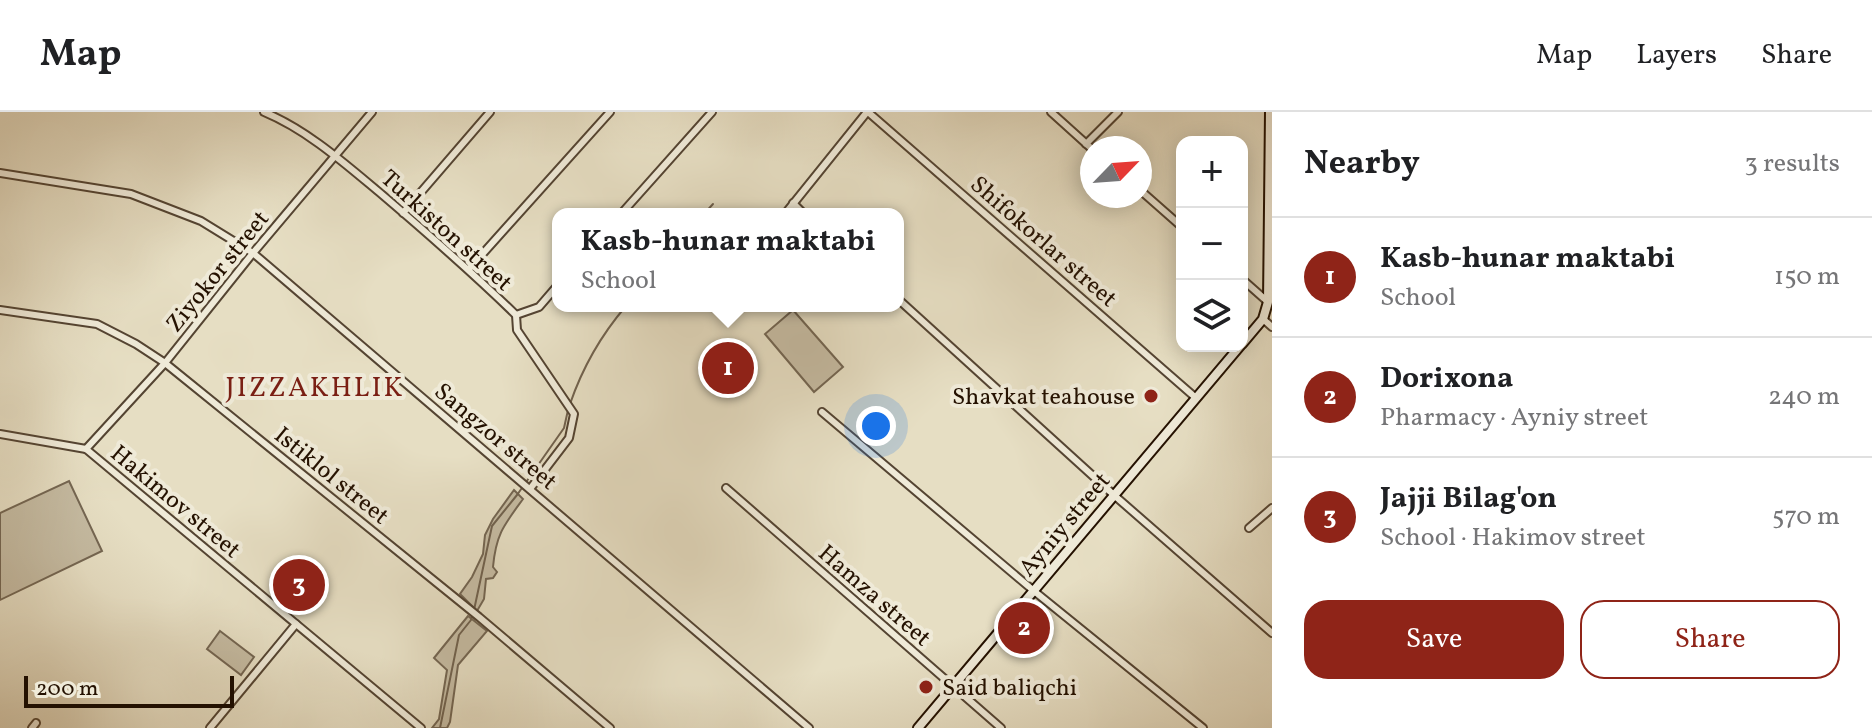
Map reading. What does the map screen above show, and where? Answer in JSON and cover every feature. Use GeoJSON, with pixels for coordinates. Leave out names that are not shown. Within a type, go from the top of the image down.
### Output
{"type":"FeatureCollection","features":[{"type":"Feature","properties":{"kind":"street","name":"Turkiston street"},"geometry":{"type":"LineString","coordinates":[[264,112],[288,122],[336,156],[469,269],[516,315],[517,330],[574,414],[569,438],[530,489]]}},
{"type":"Feature","properties":{"kind":"street","name":"Ziyokor street"},"geometry":{"type":"LineString","coordinates":[[86,449],[165,363],[372,112]]}},
{"type":"Feature","properties":{"kind":"street"},"geometry":{"type":"LineString","coordinates":[[403,213],[490,112]]}},
{"type":"Feature","properties":{"kind":"street"},"geometry":{"type":"LineString","coordinates":[[469,269],[610,112]]}},
{"type":"Feature","properties":{"kind":"street"},"geometry":{"type":"LineString","coordinates":[[626,208],[712,112]]}},
{"type":"Feature","properties":{"kind":"street"},"geometry":{"type":"LineString","coordinates":[[789,208],[868,112]]}},
{"type":"Feature","properties":{"kind":"street","name":"Shifokorlar street"},"geometry":{"type":"LineString","coordinates":[[868,112],[1196,398]]}},
{"type":"Feature","properties":{"kind":"street"},"geometry":{"type":"LineString","coordinates":[[1051,112],[1080,138]]}},
{"type":"Feature","properties":{"kind":"street"},"geometry":{"type":"LineString","coordinates":[[1098,136],[1118,112]]}},
{"type":"Feature","properties":{"kind":"street","name":"Ayniy street"},"geometry":{"type":"LineString","coordinates":[[1248,337],[1263,319],[1269,304],[1270,112]]}},
{"type":"Feature","properties":{"kind":"street","name":"Sangzor street"},"geometry":{"type":"LineString","coordinates":[[0,173],[131,194],[201,221],[253,253],[809,728]]}},
{"type":"Feature","properties":{"kind":"street"},"geometry":{"type":"LineString","coordinates":[[1152,201],[1176,222]]}},
{"type":"Feature","properties":{"kind":"street"},"geometry":{"type":"LineString","coordinates":[[793,203],[798,208]]}},
{"type":"Feature","properties":{"kind":"street"},"geometry":{"type":"LineString","coordinates":[[1243,280],[1269,304]]}},
{"type":"Feature","properties":{"kind":"street"},"geometry":{"type":"LineString","coordinates":[[516,315],[539,307],[552,292]]}},
{"type":"Feature","properties":{"kind":"street"},"geometry":{"type":"LineString","coordinates":[[904,304],[1272,633]]}},
{"type":"Feature","properties":{"kind":"street","name":"Istiklol street"},"geometry":{"type":"LineString","coordinates":[[0,310],[97,324],[165,363],[479,617],[610,728]]}},
{"type":"Feature","properties":{"kind":"street"},"geometry":{"type":"LineString","coordinates":[[1263,319],[1272,327]]}},
{"type":"Feature","properties":{"kind":"street","name":"Ayniy street"},"geometry":{"type":"LineString","coordinates":[[918,728],[1235,352]]}},
{"type":"Feature","properties":{"kind":"street"},"geometry":{"type":"LineString","coordinates":[[822,412],[1034,591],[1203,728]]}},
{"type":"Feature","properties":{"kind":"street","name":"Hakimov street"},"geometry":{"type":"LineString","coordinates":[[0,434],[86,449],[421,728]]}},
{"type":"Feature","properties":{"kind":"street","name":"Hamza street"},"geometry":{"type":"LineString","coordinates":[[726,488],[1001,728]]}},
{"type":"Feature","properties":{"kind":"street"},"geometry":{"type":"LineString","coordinates":[[1249,528],[1272,508]]}},
{"type":"Feature","properties":{"kind":"street"},"geometry":{"type":"LineString","coordinates":[[210,728],[296,624]]}},
{"type":"Feature","properties":{"kind":"street"},"geometry":{"type":"LineString","coordinates":[[216,721],[224,728]]}},
{"type":"Feature","properties":{"kind":"shaded area"},"geometry":{"type":"Polygon","coordinates":[[[791,312],[795,312],[843,367],[814,392],[765,334],[791,312]]]}},
{"type":"Feature","properties":{"kind":"shaded area"},"geometry":{"type":"Polygon","coordinates":[[[69,481],[102,551],[0,600],[0,513],[69,481]]]}},
{"type":"Feature","properties":{"kind":"shaded area"},"geometry":{"type":"Polygon","coordinates":[[[514,490],[523,499],[499,538],[493,567],[497,572],[493,578],[486,579],[484,599],[477,611],[460,594],[483,554],[485,535],[493,519],[514,490]]]}},
{"type":"Feature","properties":{"kind":"shaded area"},"geometry":{"type":"Polygon","coordinates":[[[468,616],[487,631],[458,665],[447,728],[432,728],[439,719],[447,670],[434,658],[468,616]]]}},
{"type":"Feature","properties":{"kind":"shaded area"},"geometry":{"type":"Polygon","coordinates":[[[220,631],[254,657],[241,675],[207,649],[220,631]]]}},
{"type":"Feature","properties":{"kind":"waterway"},"geometry":{"type":"LineString","coordinates":[[709,208],[713,204]]}},
{"type":"Feature","properties":{"kind":"waterway"},"geometry":{"type":"LineString","coordinates":[[570,404],[594,352],[621,312]]}},
{"type":"Feature","properties":{"kind":"waterway"},"geometry":{"type":"LineString","coordinates":[[474,610],[492,526],[564,428],[568,410]]}},
{"type":"Feature","properties":{"kind":"waterway"},"geometry":{"type":"LineString","coordinates":[[440,728],[459,635],[472,616]]}},
{"type":"Feature","properties":{"kind":"place","name":"Kasb-hunar maktabi"},"geometry":{"type":"Point","coordinates":[728,368]}},
{"type":"Feature","properties":{"kind":"place","name":"Shavkat teahouse"},"geometry":{"type":"Point","coordinates":[1151,396]}},
{"type":"Feature","properties":{"kind":"place","name":"Jajji Bilag'on"},"geometry":{"type":"Point","coordinates":[299,585]}},
{"type":"Feature","properties":{"kind":"place","name":"Dorixona"},"geometry":{"type":"Point","coordinates":[1024,628]}},
{"type":"Feature","properties":{"kind":"place","name":"Said baliqchi"},"geometry":{"type":"Point","coordinates":[926,687]}},
{"type":"Feature","properties":{"kind":"district","name":"JIZZAKHLIK"},"geometry":{"type":"Point","coordinates":[315,386]}}]}
